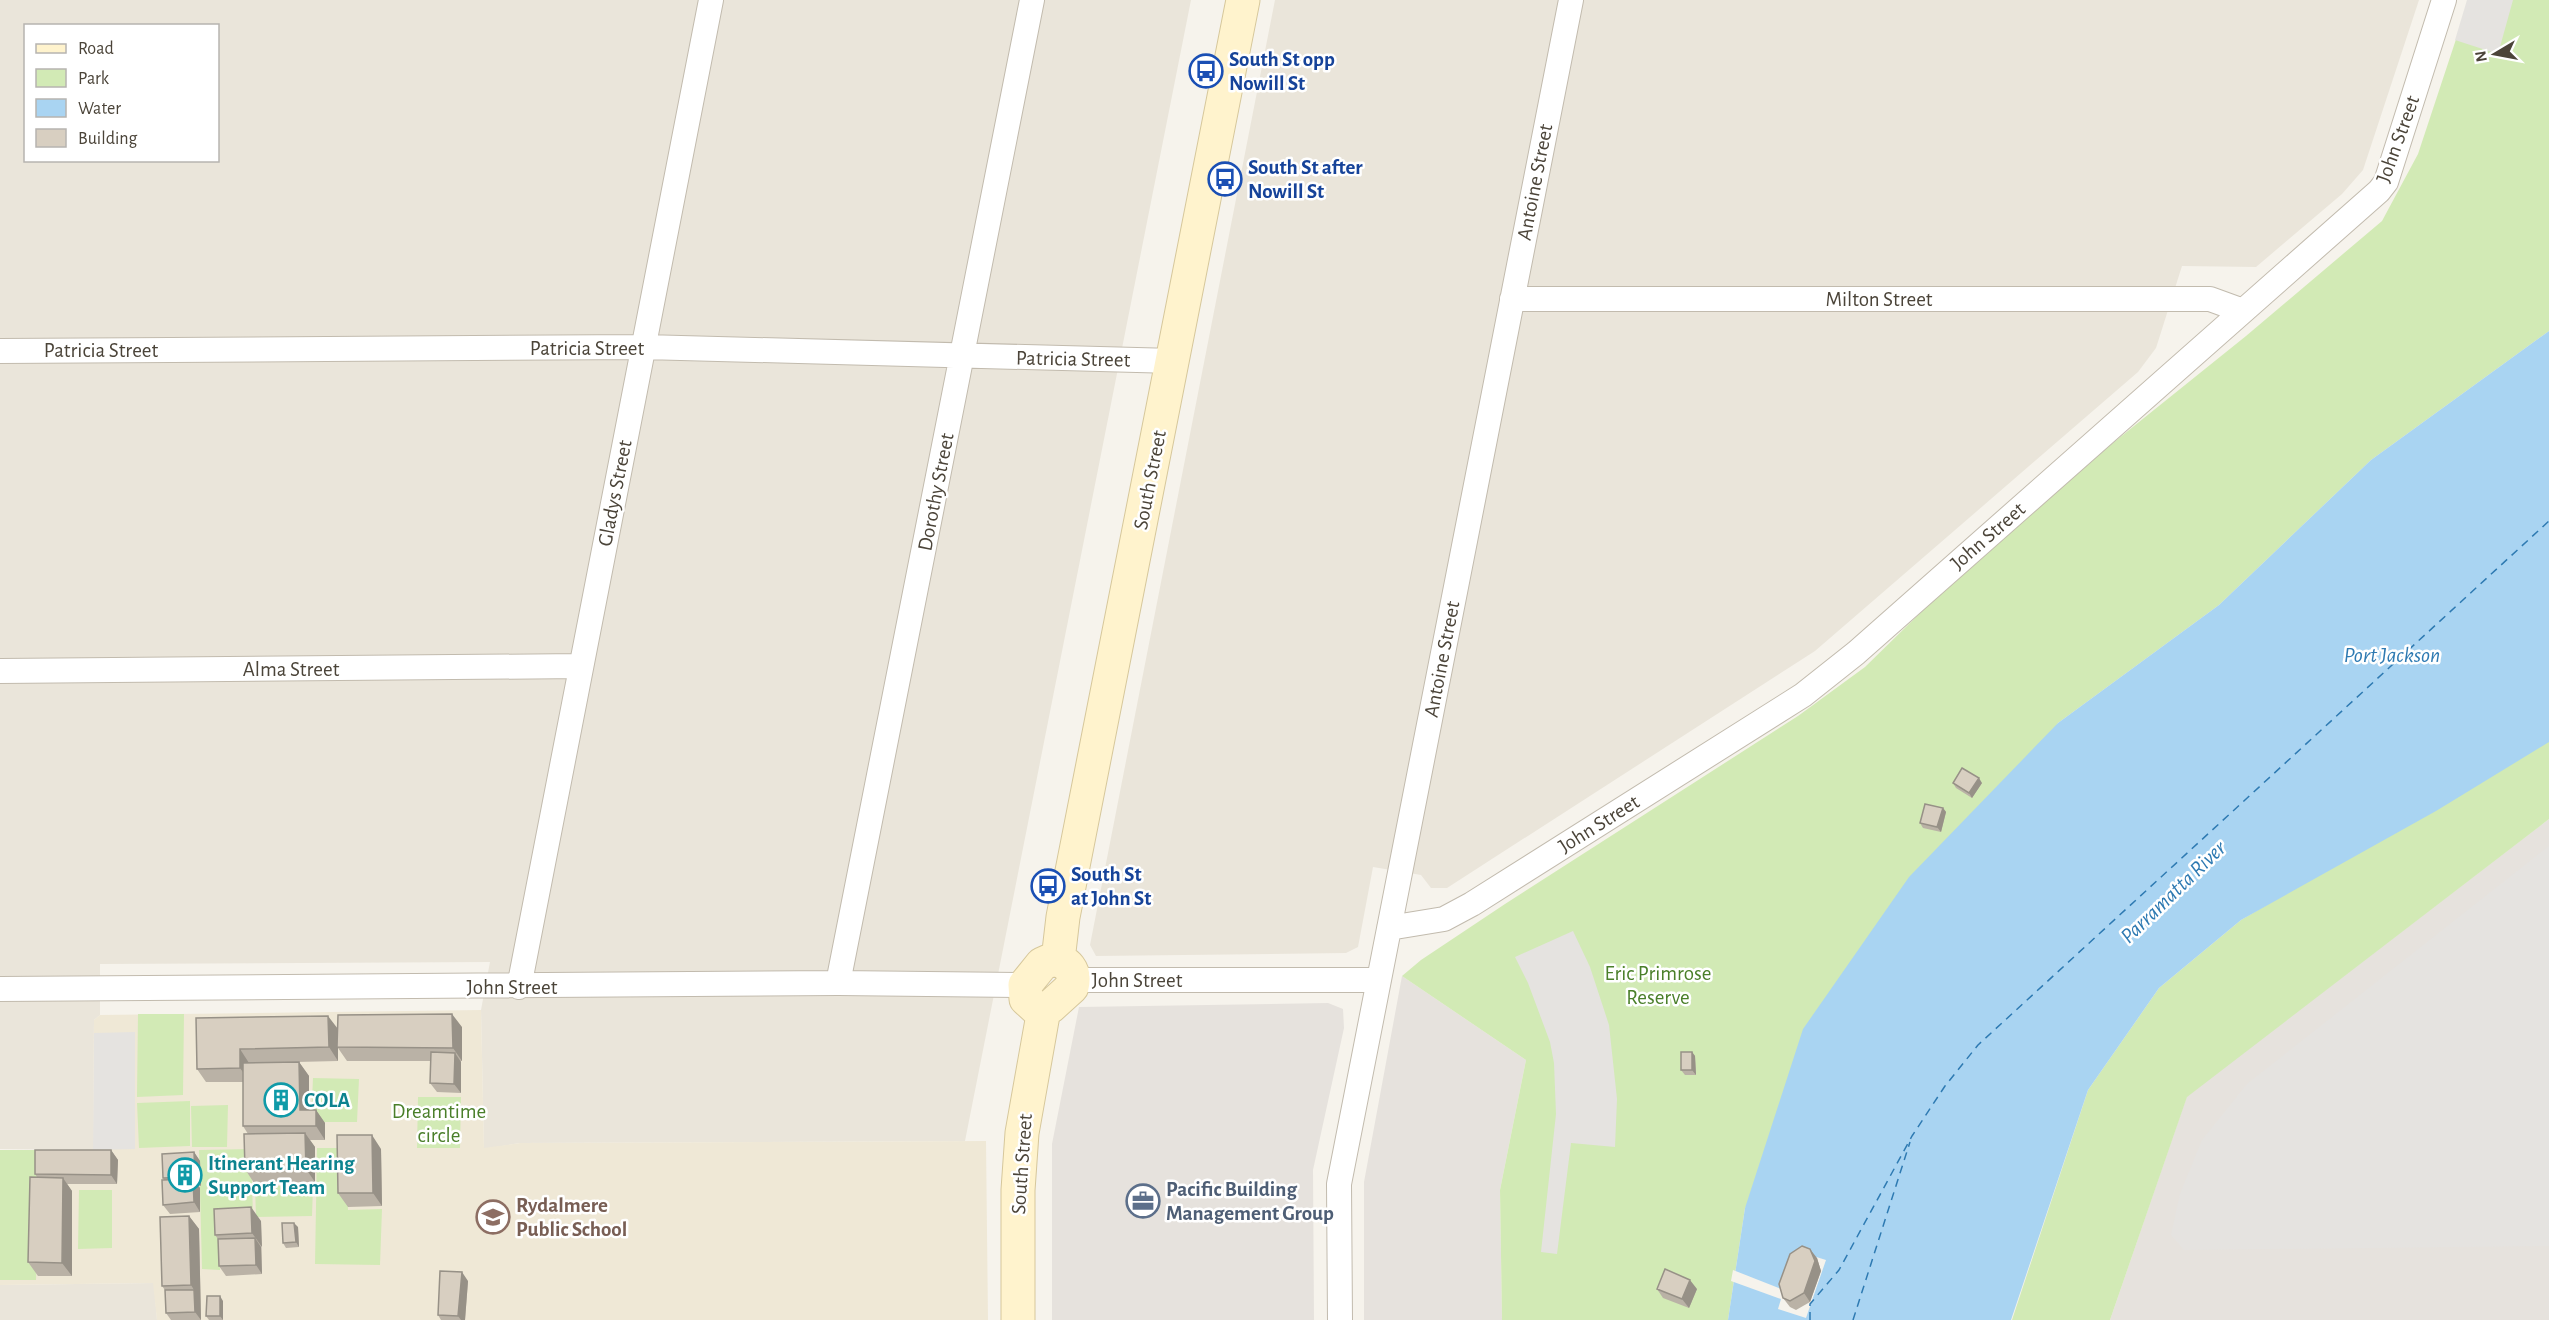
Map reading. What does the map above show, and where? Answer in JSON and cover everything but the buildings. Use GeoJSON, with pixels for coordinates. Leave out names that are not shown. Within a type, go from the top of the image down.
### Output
{"type":"FeatureCollection","features":[{"type":"Feature","properties":{"kind":"street","name":"Gladys Street"},"geometry":{"type":"LineString","coordinates":[[519,987],[711,0]]}},
{"type":"Feature","properties":{"kind":"street","name":"Dorothy Street"},"geometry":{"type":"LineString","coordinates":[[838,983],[1032,0]]}},
{"type":"Feature","properties":{"kind":"street","name":"South Street"},"geometry":{"type":"LineString","coordinates":[[1066,970],[1063,917],[1174,362],[1243,0]]}},
{"type":"Feature","properties":{"kind":"street","name":"Antoine Street"},"geometry":{"type":"LineString","coordinates":[[1340,1320],[1339,1184],[1571,0]]}},
{"type":"Feature","properties":{"kind":"street","name":"John Street"},"geometry":{"type":"LineString","coordinates":[[1389,928],[1444,919],[1472,904],[1819,684],[1856,653],[2379,191],[2386,182],[2444,0]]}},
{"type":"Feature","properties":{"kind":"street","name":"Milton Street"},"geometry":{"type":"LineString","coordinates":[[1512,299],[2210,299],[2243,311]]}},
{"type":"Feature","properties":{"kind":"street","name":"Patricia Street"},"geometry":{"type":"LineString","coordinates":[[0,351],[644,347],[1174,362]]}},
{"type":"Feature","properties":{"kind":"street","name":"Alma Street"},"geometry":{"type":"LineString","coordinates":[[0,671],[581,666]]}},
{"type":"Feature","properties":{"kind":"street","name":"John Street"},"geometry":{"type":"LineString","coordinates":[[1066,970],[1379,980]]}},
{"type":"Feature","properties":{"kind":"street"},"geometry":{"type":"LineString","coordinates":[[1034,997],[1050,1007],[1068,993],[1066,970]]}},
{"type":"Feature","properties":{"kind":"street","name":"John Street"},"geometry":{"type":"LineString","coordinates":[[0,989],[838,983],[1034,997]]}},
{"type":"Feature","properties":{"kind":"street","name":"South Street"},"geometry":{"type":"LineString","coordinates":[[1018,1320],[1018,1190],[1034,997]]}},
{"type":"Feature","properties":{"kind":"shaded area"},"geometry":{"type":"Polygon","coordinates":[[[0,0],[1191,0],[965,1141],[520,1143],[484,1149],[481,1010],[490,962],[100,964],[100,1015],[94,1020],[93,1150],[0,1149],[0,0]]]}},
{"type":"Feature","properties":{"kind":"shaded area"},"geometry":{"type":"Polygon","coordinates":[[[1275,0],[2419,0],[2363,170],[2342,194],[2256,267],[2182,266],[2156,348],[2138,372],[1815,651],[1447,888],[1431,888],[1421,875],[1373,867],[1358,947],[1346,953],[1096,956],[1090,945],[1275,0]]]}},
{"type":"Feature","properties":{"kind":"shaded area"},"geometry":{"type":"Polygon","coordinates":[[[2467,0],[2513,0],[2498,54],[2455,40],[2467,0]]]}},
{"type":"Feature","properties":{"kind":"shaded area"},"geometry":{"type":"Polygon","coordinates":[[[2549,819],[2549,1320],[2110,1320],[2187,1096],[2549,819]]]}},
{"type":"Feature","properties":{"kind":"shaded area"},"geometry":{"type":"Polygon","coordinates":[[[2549,846],[2549,1246],[2184,1250],[2171,1235],[2180,1194],[2202,1140],[2247,1084],[2549,846]]]}},
{"type":"Feature","properties":{"kind":"shaded area"},"geometry":{"type":"Polygon","coordinates":[[[1573,931],[1590,967],[1609,1025],[1617,1099],[1615,1147],[1571,1143],[1557,1254],[1541,1252],[1556,1114],[1554,1063],[1550,1042],[1528,983],[1515,957],[1573,931]]]}},
{"type":"Feature","properties":{"kind":"shaded area"},"geometry":{"type":"Polygon","coordinates":[[[1402,976],[1526,1060],[1500,1190],[1502,1320],[1364,1320],[1364,1182],[1402,976]]]}},
{"type":"Feature","properties":{"kind":"shaded area"},"geometry":{"type":"Polygon","coordinates":[[[1328,1003],[1343,1009],[1344,1028],[1313,1170],[1314,1320],[1052,1320],[1052,1144],[1079,1007],[1328,1003]]]}},
{"type":"Feature","properties":{"kind":"shaded area","name":"Rydalmere Public School"},"geometry":{"type":"Polygon","coordinates":[[[481,1010],[484,1148],[520,1143],[986,1141],[988,1320],[157,1320],[153,1283],[0,1285],[0,1150],[93,1150],[94,1020],[100,1015],[481,1010]]]}},
{"type":"Feature","properties":{"kind":"shaded area"},"geometry":{"type":"Polygon","coordinates":[[[135,1032],[135,1149],[93,1150],[94,1033],[135,1032]]]}},
{"type":"Feature","properties":{"kind":"shaded area"},"geometry":{"type":"Polygon","coordinates":[[[154,1283],[157,1320],[0,1320],[0,1285],[154,1283]]]}},
{"type":"Feature","properties":{"kind":"green space","name":"Eric Primrose Reserve"},"geometry":{"type":"Polygon","coordinates":[[[2469,0],[2549,0],[2549,331],[2371,460],[2219,605],[2058,723],[1745,1208],[1728,1320],[1502,1320],[1500,1190],[1526,1060],[1402,976],[1421,960],[1505,904],[1798,716],[1865,667],[2006,529],[2246,336],[2382,221],[2418,154],[2469,0]]]}},
{"type":"Feature","properties":{"kind":"green space"},"geometry":{"type":"Polygon","coordinates":[[[2549,740],[2549,819],[2187,1097],[2110,1320],[2012,1320],[2088,1090],[2159,988],[2241,920],[2549,740]]]}},
{"type":"Feature","properties":{"kind":"green space"},"geometry":{"type":"Polygon","coordinates":[[[138,1014],[184,1014],[183,1095],[137,1097],[138,1014]]]}},
{"type":"Feature","properties":{"kind":"green space"},"geometry":{"type":"Polygon","coordinates":[[[313,1078],[359,1079],[357,1122],[311,1122],[313,1078]]]}},
{"type":"Feature","properties":{"kind":"green space","name":"Dreamtime circle"},"geometry":{"type":"Polygon","coordinates":[[[418,1097],[461,1097],[460,1148],[417,1148],[418,1097]]]}},
{"type":"Feature","properties":{"kind":"green space"},"geometry":{"type":"Polygon","coordinates":[[[190,1101],[190,1146],[139,1148],[137,1103],[190,1101]]]}},
{"type":"Feature","properties":{"kind":"green space"},"geometry":{"type":"Polygon","coordinates":[[[228,1105],[227,1147],[192,1147],[191,1106],[228,1105]]]}},
{"type":"Feature","properties":{"kind":"green space"},"geometry":{"type":"Polygon","coordinates":[[[317,1148],[346,1148],[348,1210],[382,1209],[380,1265],[315,1264],[317,1148]]]}},
{"type":"Feature","properties":{"kind":"green space"},"geometry":{"type":"Polygon","coordinates":[[[251,1149],[253,1217],[221,1219],[220,1270],[202,1269],[199,1150],[251,1149]]]}},
{"type":"Feature","properties":{"kind":"green space"},"geometry":{"type":"Polygon","coordinates":[[[0,1150],[41,1150],[36,1280],[0,1280],[0,1150]]]}},
{"type":"Feature","properties":{"kind":"green space"},"geometry":{"type":"Polygon","coordinates":[[[255,1186],[313,1186],[312,1216],[256,1217],[255,1186]]]}},
{"type":"Feature","properties":{"kind":"green space"},"geometry":{"type":"Polygon","coordinates":[[[79,1190],[112,1190],[112,1248],[78,1249],[79,1190]]]}},
{"type":"Feature","properties":{"kind":"water","name":"Port Jackson"},"geometry":{"type":"Polygon","coordinates":[[[2549,331],[2549,742],[2436,811],[2241,920],[2159,988],[2088,1090],[2011,1320],[1728,1320],[1745,1208],[1803,1029],[1909,877],[2058,723],[2219,605],[2371,460],[2549,331]]]}},
{"type":"Feature","properties":{"kind":"pier"},"geometry":{"type":"Polygon","coordinates":[[[1797,1251],[1826,1260],[1806,1318],[1778,1309],[1781,1299],[1731,1281],[1733,1270],[1784,1290],[1797,1251]]]}},
{"type":"Feature","properties":{"kind":"ferry route"},"geometry":{"type":"LineString","coordinates":[[1810,1320],[1810,1304],[1839,1270],[1912,1136],[1945,1086],[1978,1045],[2549,521]]}},
{"type":"Feature","properties":{"kind":"ferry route"},"geometry":{"type":"LineString","coordinates":[[1853,1320],[1910,1142]]}},
{"type":"Feature","properties":{"kind":"place","name":"South St opp Nowill St"},"geometry":{"type":"Point","coordinates":[1206,71]}},
{"type":"Feature","properties":{"kind":"place","name":"South St after Nowill St"},"geometry":{"type":"Point","coordinates":[1225,179]}},
{"type":"Feature","properties":{"kind":"place","name":"South St at John St"},"geometry":{"type":"Point","coordinates":[1048,886]}},
{"type":"Feature","properties":{"kind":"place","name":"COLA"},"geometry":{"type":"Point","coordinates":[281,1100]}},
{"type":"Feature","properties":{"kind":"place","name":"Itinerant Hearing Support Team"},"geometry":{"type":"Point","coordinates":[185,1175]}},
{"type":"Feature","properties":{"kind":"place","name":"Pacific Building Management Group"},"geometry":{"type":"Point","coordinates":[1143,1201]}},
{"type":"Feature","properties":{"kind":"place","name":"Rydalmere Public School"},"geometry":{"type":"Point","coordinates":[493,1217]}},
{"type":"Feature","properties":{"kind":"water label","name":"Parramatta River"},"geometry":{"type":"Point","coordinates":[2173,892]}}]}
